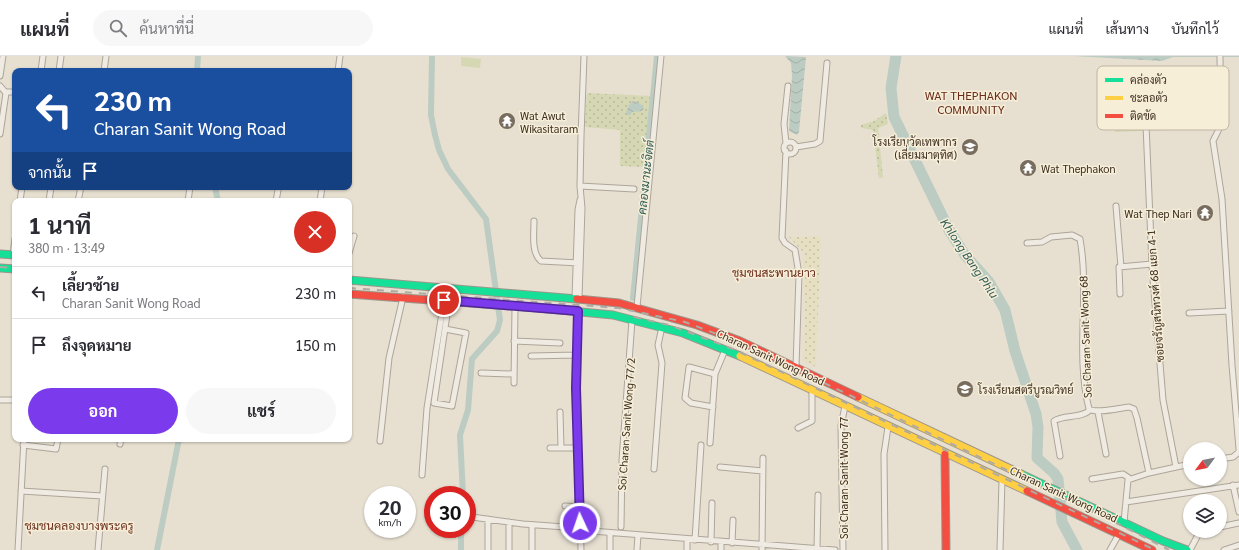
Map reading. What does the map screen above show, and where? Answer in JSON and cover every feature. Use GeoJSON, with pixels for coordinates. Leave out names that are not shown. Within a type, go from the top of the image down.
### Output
{"type":"FeatureCollection","features":[{"type":"Feature","properties":{"kind":"main road"},"geometry":{"type":"LineString","coordinates":[[0,254],[12,255]]}},
{"type":"Feature","properties":{"kind":"main road"},"geometry":{"type":"LineString","coordinates":[[0,268],[12,269]]}},
{"type":"Feature","properties":{"kind":"main road","name":"Charan Sanit Wong Road"},"geometry":{"type":"LineString","coordinates":[[352,280],[577,298],[637,307],[697,324],[740,341],[796,367],[942,438],[1124,522],[1177,550]]}},
{"type":"Feature","properties":{"kind":"main road"},"geometry":{"type":"LineString","coordinates":[[380,296],[381,282]]}},
{"type":"Feature","properties":{"kind":"main road","name":"Charan Sanit Wong Road"},"geometry":{"type":"LineString","coordinates":[[352,294],[447,300],[491,305],[578,311],[632,320],[683,333],[725,350],[1152,550]]}},
{"type":"Feature","properties":{"kind":"main road"},"geometry":{"type":"LineString","coordinates":[[946,454],[946,550]]}},
{"type":"Feature","properties":{"kind":"main road","name":"Charan Sanit Wong Road"},"geometry":{"type":"LineString","coordinates":[[1162,541],[1189,550]]}},
{"type":"Feature","properties":{"kind":"street"},"geometry":{"type":"LineString","coordinates":[[0,76],[3,56]]}},
{"type":"Feature","properties":{"kind":"street"},"geometry":{"type":"LineString","coordinates":[[41,68],[43,56]]}},
{"type":"Feature","properties":{"kind":"street"},"geometry":{"type":"LineString","coordinates":[[59,68],[61,56]]}},
{"type":"Feature","properties":{"kind":"street"},"geometry":{"type":"LineString","coordinates":[[104,68],[106,56]]}},
{"type":"Feature","properties":{"kind":"street"},"geometry":{"type":"LineString","coordinates":[[338,68],[340,56]]}},
{"type":"Feature","properties":{"kind":"street"},"geometry":{"type":"LineString","coordinates":[[577,298],[584,56]]}},
{"type":"Feature","properties":{"kind":"street"},"geometry":{"type":"LineString","coordinates":[[637,307],[661,56]]}},
{"type":"Feature","properties":{"kind":"street"},"geometry":{"type":"LineString","coordinates":[[786,151],[792,153],[796,147],[815,144],[820,140],[827,63]]}},
{"type":"Feature","properties":{"kind":"street"},"geometry":{"type":"LineString","coordinates":[[0,86],[6,93],[0,134]]}},
{"type":"Feature","properties":{"kind":"street"},"geometry":{"type":"LineString","coordinates":[[788,86],[784,124],[786,143],[784,148],[786,151],[782,238],[785,243],[795,250],[799,274],[796,367]]}},
{"type":"Feature","properties":{"kind":"street"},"geometry":{"type":"LineString","coordinates":[[6,93],[12,92]]}},
{"type":"Feature","properties":{"kind":"street","name":"ซอยจรัญสนิทวงศ์ 68 แยก 4-1"},"geometry":{"type":"LineString","coordinates":[[1146,130],[1152,264],[1163,400],[1176,467]]}},
{"type":"Feature","properties":{"kind":"street"},"geometry":{"type":"LineString","coordinates":[[1218,130],[1213,141],[1222,200],[1239,438],[1237,454],[1227,457]]}},
{"type":"Feature","properties":{"kind":"street"},"geometry":{"type":"LineString","coordinates":[[786,143],[793,143],[796,147]]}},
{"type":"Feature","properties":{"kind":"street"},"geometry":{"type":"LineString","coordinates":[[580,186],[634,189]]}},
{"type":"Feature","properties":{"kind":"street"},"geometry":{"type":"LineString","coordinates":[[277,198],[278,190]]}},
{"type":"Feature","properties":{"kind":"street"},"geometry":{"type":"LineString","coordinates":[[1116,206],[1120,267],[1120,294]]}},
{"type":"Feature","properties":{"kind":"street"},"geometry":{"type":"LineString","coordinates":[[534,221],[535,250],[538,259],[542,261],[578,263]]}},
{"type":"Feature","properties":{"kind":"street","name":"Soi Charan Sanit Wong 68"},"geometry":{"type":"LineString","coordinates":[[1028,242],[1042,242],[1050,237],[1072,235],[1080,239],[1084,307],[1084,357],[1088,404],[1090,410],[1098,412],[1129,407],[1134,410],[1138,418],[1149,473]]}},
{"type":"Feature","properties":{"kind":"street"},"geometry":{"type":"LineString","coordinates":[[352,243],[354,236]]}},
{"type":"Feature","properties":{"kind":"street"},"geometry":{"type":"LineString","coordinates":[[1120,267],[1152,264]]}},
{"type":"Feature","properties":{"kind":"street"},"geometry":{"type":"LineString","coordinates":[[380,441],[389,358],[403,297]]}},
{"type":"Feature","properties":{"kind":"street"},"geometry":{"type":"LineString","coordinates":[[445,329],[466,333],[452,406],[434,403],[445,329],[447,300]]}},
{"type":"Feature","properties":{"kind":"street"},"geometry":{"type":"LineString","coordinates":[[422,475],[427,408],[447,300]]}},
{"type":"Feature","properties":{"kind":"street"},"geometry":{"type":"LineString","coordinates":[[514,383],[516,307]]}},
{"type":"Feature","properties":{"kind":"street"},"geometry":{"type":"LineString","coordinates":[[578,311],[576,355],[580,550]]}},
{"type":"Feature","properties":{"kind":"street"},"geometry":{"type":"LineString","coordinates":[[1188,313],[1229,311]]}},
{"type":"Feature","properties":{"kind":"street","name":"Soi Charan Sanit Wong 77/2"},"geometry":{"type":"LineString","coordinates":[[621,527],[621,467],[632,320]]}},
{"type":"Feature","properties":{"kind":"street"},"geometry":{"type":"LineString","coordinates":[[654,469],[662,363],[658,345],[662,328]]}},
{"type":"Feature","properties":{"kind":"street"},"geometry":{"type":"LineString","coordinates":[[514,341],[560,343]]}},
{"type":"Feature","properties":{"kind":"street"},"geometry":{"type":"LineString","coordinates":[[710,443],[715,374],[725,350]]}},
{"type":"Feature","properties":{"kind":"street"},"geometry":{"type":"LineString","coordinates":[[531,356],[576,355]]}},
{"type":"Feature","properties":{"kind":"street"},"geometry":{"type":"LineString","coordinates":[[713,407],[691,403],[685,398],[689,368],[715,374]]}},
{"type":"Feature","properties":{"kind":"street"},"geometry":{"type":"LineString","coordinates":[[482,373],[514,374]]}},
{"type":"Feature","properties":{"kind":"street"},"geometry":{"type":"LineString","coordinates":[[798,428],[812,421],[812,391]]}},
{"type":"Feature","properties":{"kind":"street"},"geometry":{"type":"LineString","coordinates":[[0,400],[12,400]]}},
{"type":"Feature","properties":{"kind":"street","name":"Soi Charan Sanit Wong 77"},"geometry":{"type":"LineString","coordinates":[[843,550],[841,426],[845,406]]}},
{"type":"Feature","properties":{"kind":"street"},"geometry":{"type":"LineString","coordinates":[[1060,456],[1054,421],[1059,418],[1086,414],[1090,410]]}},
{"type":"Feature","properties":{"kind":"street"},"geometry":{"type":"LineString","coordinates":[[560,412],[561,448]]}},
{"type":"Feature","properties":{"kind":"street"},"geometry":{"type":"LineString","coordinates":[[1098,412],[1106,454]]}},
{"type":"Feature","properties":{"kind":"street"},"geometry":{"type":"LineString","coordinates":[[885,550],[884,454],[888,427]]}},
{"type":"Feature","properties":{"kind":"street"},"geometry":{"type":"LineString","coordinates":[[18,550],[24,442]]}},
{"type":"Feature","properties":{"kind":"street"},"geometry":{"type":"LineString","coordinates":[[23,445],[56,449],[57,442]]}},
{"type":"Feature","properties":{"kind":"street"},"geometry":{"type":"LineString","coordinates":[[695,540],[701,445]]}},
{"type":"Feature","properties":{"kind":"street"},"geometry":{"type":"LineString","coordinates":[[550,448],[578,448]]}},
{"type":"Feature","properties":{"kind":"street"},"geometry":{"type":"LineString","coordinates":[[762,547],[763,458]]}},
{"type":"Feature","properties":{"kind":"street"},"geometry":{"type":"LineString","coordinates":[[1092,479],[1122,474],[1129,478],[1183,466]]}},
{"type":"Feature","properties":{"kind":"street"},"geometry":{"type":"LineString","coordinates":[[720,467],[763,471]]}},
{"type":"Feature","properties":{"kind":"street"},"geometry":{"type":"LineString","coordinates":[[98,550],[105,469]]}},
{"type":"Feature","properties":{"kind":"street"},"geometry":{"type":"LineString","coordinates":[[1124,522],[1126,484],[1129,478]]}},
{"type":"Feature","properties":{"kind":"street"},"geometry":{"type":"LineString","coordinates":[[1000,550],[1002,480]]}},
{"type":"Feature","properties":{"kind":"street"},"geometry":{"type":"LineString","coordinates":[[1126,502],[1239,484]]}},
{"type":"Feature","properties":{"kind":"street"},"geometry":{"type":"LineString","coordinates":[[1232,485],[1239,512]]}},
{"type":"Feature","properties":{"kind":"street"},"geometry":{"type":"LineString","coordinates":[[21,491],[102,496]]}},
{"type":"Feature","properties":{"kind":"street"},"geometry":{"type":"LineString","coordinates":[[818,495],[818,549]]}},
{"type":"Feature","properties":{"kind":"street"},"geometry":{"type":"LineString","coordinates":[[711,542],[712,503]]}},
{"type":"Feature","properties":{"kind":"street"},"geometry":{"type":"LineString","coordinates":[[565,506],[579,507]]}},
{"type":"Feature","properties":{"kind":"street"},"geometry":{"type":"LineString","coordinates":[[476,518],[532,525],[762,547],[836,550]]}},
{"type":"Feature","properties":{"kind":"street"},"geometry":{"type":"LineString","coordinates":[[488,519],[488,550]]}},
{"type":"Feature","properties":{"kind":"street"},"geometry":{"type":"LineString","coordinates":[[732,543],[733,520]]}},
{"type":"Feature","properties":{"kind":"street"},"geometry":{"type":"LineString","coordinates":[[509,550],[510,522]]}},
{"type":"Feature","properties":{"kind":"street"},"geometry":{"type":"LineString","coordinates":[[1227,526],[1239,523]]}},
{"type":"Feature","properties":{"kind":"street"},"geometry":{"type":"LineString","coordinates":[[532,525],[532,550]]}},
{"type":"Feature","properties":{"kind":"street"},"geometry":{"type":"LineString","coordinates":[[610,533],[610,550]]}},
{"type":"Feature","properties":{"kind":"street"},"geometry":{"type":"LineString","coordinates":[[1110,550],[1119,534]]}},
{"type":"Feature","properties":{"kind":"street"},"geometry":{"type":"LineString","coordinates":[[637,550],[638,535]]}},
{"type":"Feature","properties":{"kind":"street"},"geometry":{"type":"LineString","coordinates":[[1189,550],[1196,538]]}},
{"type":"Feature","properties":{"kind":"street"},"geometry":{"type":"LineString","coordinates":[[687,540],[687,550]]}},
{"type":"Feature","properties":{"kind":"street"},"geometry":{"type":"LineString","coordinates":[[721,542],[721,550]]}},
{"type":"Feature","properties":{"kind":"street"},"geometry":{"type":"LineString","coordinates":[[1224,550],[1239,545]]}},
{"type":"Feature","properties":{"kind":"shaded area"},"geometry":{"type":"Polygon","coordinates":[[[821,236],[816,367],[803,361],[805,317],[803,252],[789,237],[821,236]]]}},
{"type":"Feature","properties":{"kind":"green space"},"geometry":{"type":"Polygon","coordinates":[[[461,57],[481,59],[480,68],[461,66],[461,57]]]}},
{"type":"Feature","properties":{"kind":"green space"},"geometry":{"type":"Polygon","coordinates":[[[587,93],[652,96],[644,167],[620,166],[620,130],[585,127],[587,93]]]}},
{"type":"Feature","properties":{"kind":"green space"},"geometry":{"type":"Polygon","coordinates":[[[886,113],[888,124],[878,128],[883,177],[879,178],[873,130],[861,128],[861,125],[874,121],[886,113]]]}},
{"type":"Feature","properties":{"kind":"green space"},"geometry":{"type":"Polygon","coordinates":[[[1115,130],[1168,130],[1115,132],[1115,130]]]}},
{"type":"Feature","properties":{"kind":"water"},"geometry":{"type":"Polygon","coordinates":[[[785,56],[806,57],[799,132],[797,135],[789,131],[792,75],[791,63],[785,56]]]}},
{"type":"Feature","properties":{"kind":"water"},"geometry":{"type":"Polygon","coordinates":[[[1073,56],[1239,57],[1173,57],[1162,61],[1073,56]]]}},
{"type":"Feature","properties":{"kind":"water"},"geometry":{"type":"Polygon","coordinates":[[[633,101],[641,104],[644,108],[642,111],[632,112],[630,115],[627,115],[626,113],[629,105],[633,101]]]}},
{"type":"Feature","properties":{"kind":"waterway"},"geometry":{"type":"LineString","coordinates":[[197,68],[198,56]]}},
{"type":"Feature","properties":{"kind":"waterway"},"geometry":{"type":"LineString","coordinates":[[432,56],[431,115],[435,135],[439,150],[448,169],[486,219],[500,320],[497,331],[472,359],[468,410],[460,435],[463,486]]}},
{"type":"Feature","properties":{"kind":"waterway","name":"คลองมานะจิตต์"},"geometry":{"type":"LineString","coordinates":[[633,298],[657,56]]}},
{"type":"Feature","properties":{"kind":"waterway","name":"Khlong Bang Phlu"},"geometry":{"type":"LineString","coordinates":[[896,56],[891,88],[894,117],[949,230],[965,255],[989,282],[1005,310],[1015,351],[1036,414],[1038,427],[1037,458],[1054,473],[1058,479],[1062,522],[1077,550]]}},
{"type":"Feature","properties":{"kind":"waterway"},"geometry":{"type":"LineString","coordinates":[[216,190],[217,198]]}},
{"type":"Feature","properties":{"kind":"waterway"},"geometry":{"type":"LineString","coordinates":[[157,550],[178,442]]}},
{"type":"Feature","properties":{"kind":"waterway"},"geometry":{"type":"LineString","coordinates":[[461,538],[461,550]]}},
{"type":"Feature","properties":{"kind":"railway"},"geometry":{"type":"LineString","coordinates":[[0,267],[12,268]]}},
{"type":"Feature","properties":{"kind":"railway"},"geometry":{"type":"LineString","coordinates":[[352,288],[619,308],[685,322],[738,342],[1099,514],[1169,550]]}},
{"type":"Feature","properties":{"kind":"railway"},"geometry":{"type":"LineString","coordinates":[[634,317],[669,325],[733,349],[1155,550]]}},
{"type":"Feature","properties":{"kind":"traffic: fast"},"geometry":{"type":"LineString","coordinates":[[0,254],[12,255]]}},
{"type":"Feature","properties":{"kind":"traffic: fast"},"geometry":{"type":"LineString","coordinates":[[0,268],[12,269]]}},
{"type":"Feature","properties":{"kind":"traffic: fast"},"geometry":{"type":"LineString","coordinates":[[352,280],[577,299]]}},
{"type":"Feature","properties":{"kind":"traffic: fast"},"geometry":{"type":"LineString","coordinates":[[539,308],[613,315],[683,333],[740,356]]}},
{"type":"Feature","properties":{"kind":"traffic: fast"},"geometry":{"type":"LineString","coordinates":[[1021,474],[1163,541],[1187,550]]}},
{"type":"Feature","properties":{"kind":"traffic: slow"},"geometry":{"type":"LineString","coordinates":[[740,356],[1027,491]]}},
{"type":"Feature","properties":{"kind":"traffic: slow"},"geometry":{"type":"LineString","coordinates":[[858,397],[1021,474]]}},
{"type":"Feature","properties":{"kind":"traffic: jam"},"geometry":{"type":"LineString","coordinates":[[352,294],[539,308]]}},
{"type":"Feature","properties":{"kind":"traffic: jam"},"geometry":{"type":"LineString","coordinates":[[577,299],[619,303],[697,325],[740,341],[858,397]]}},
{"type":"Feature","properties":{"kind":"traffic: jam"},"geometry":{"type":"LineString","coordinates":[[945,454],[946,550]]}},
{"type":"Feature","properties":{"kind":"traffic: jam"},"geometry":{"type":"LineString","coordinates":[[1027,491],[1152,550]]}},
{"type":"Feature","properties":{"kind":"place","name":"Wat Awut Wikasitaram"},"geometry":{"type":"Point","coordinates":[507,121]}},
{"type":"Feature","properties":{"kind":"place","name":"โรงเรียนวัดเทพากร (เลี่ยมมาตุทิศ)"},"geometry":{"type":"Point","coordinates":[970,147]}},
{"type":"Feature","properties":{"kind":"place","name":"Wat Thephakon"},"geometry":{"type":"Point","coordinates":[1028,168]}},
{"type":"Feature","properties":{"kind":"place","name":"Wat Thep Nari"},"geometry":{"type":"Point","coordinates":[1205,213]}},
{"type":"Feature","properties":{"kind":"place","name":"โรงเรียนสตรีบูรณวิทย์"},"geometry":{"type":"Point","coordinates":[965,389]}},
{"type":"Feature","properties":{"kind":"district","name":"WAT THEPHAKON COMMUNITY"},"geometry":{"type":"Point","coordinates":[971,102]}},
{"type":"Feature","properties":{"kind":"district","name":"ชุมชนสะพานยาว"},"geometry":{"type":"Point","coordinates":[774,272]}},
{"type":"Feature","properties":{"kind":"district","name":"ชุมชนคลองบางพระครู"},"geometry":{"type":"Point","coordinates":[79,525]}},
{"type":"Feature","properties":{"kind":"route"},"geometry":{"type":"LineString","coordinates":[[444,300],[578,311],[576,388],[580,523]]}}]}
